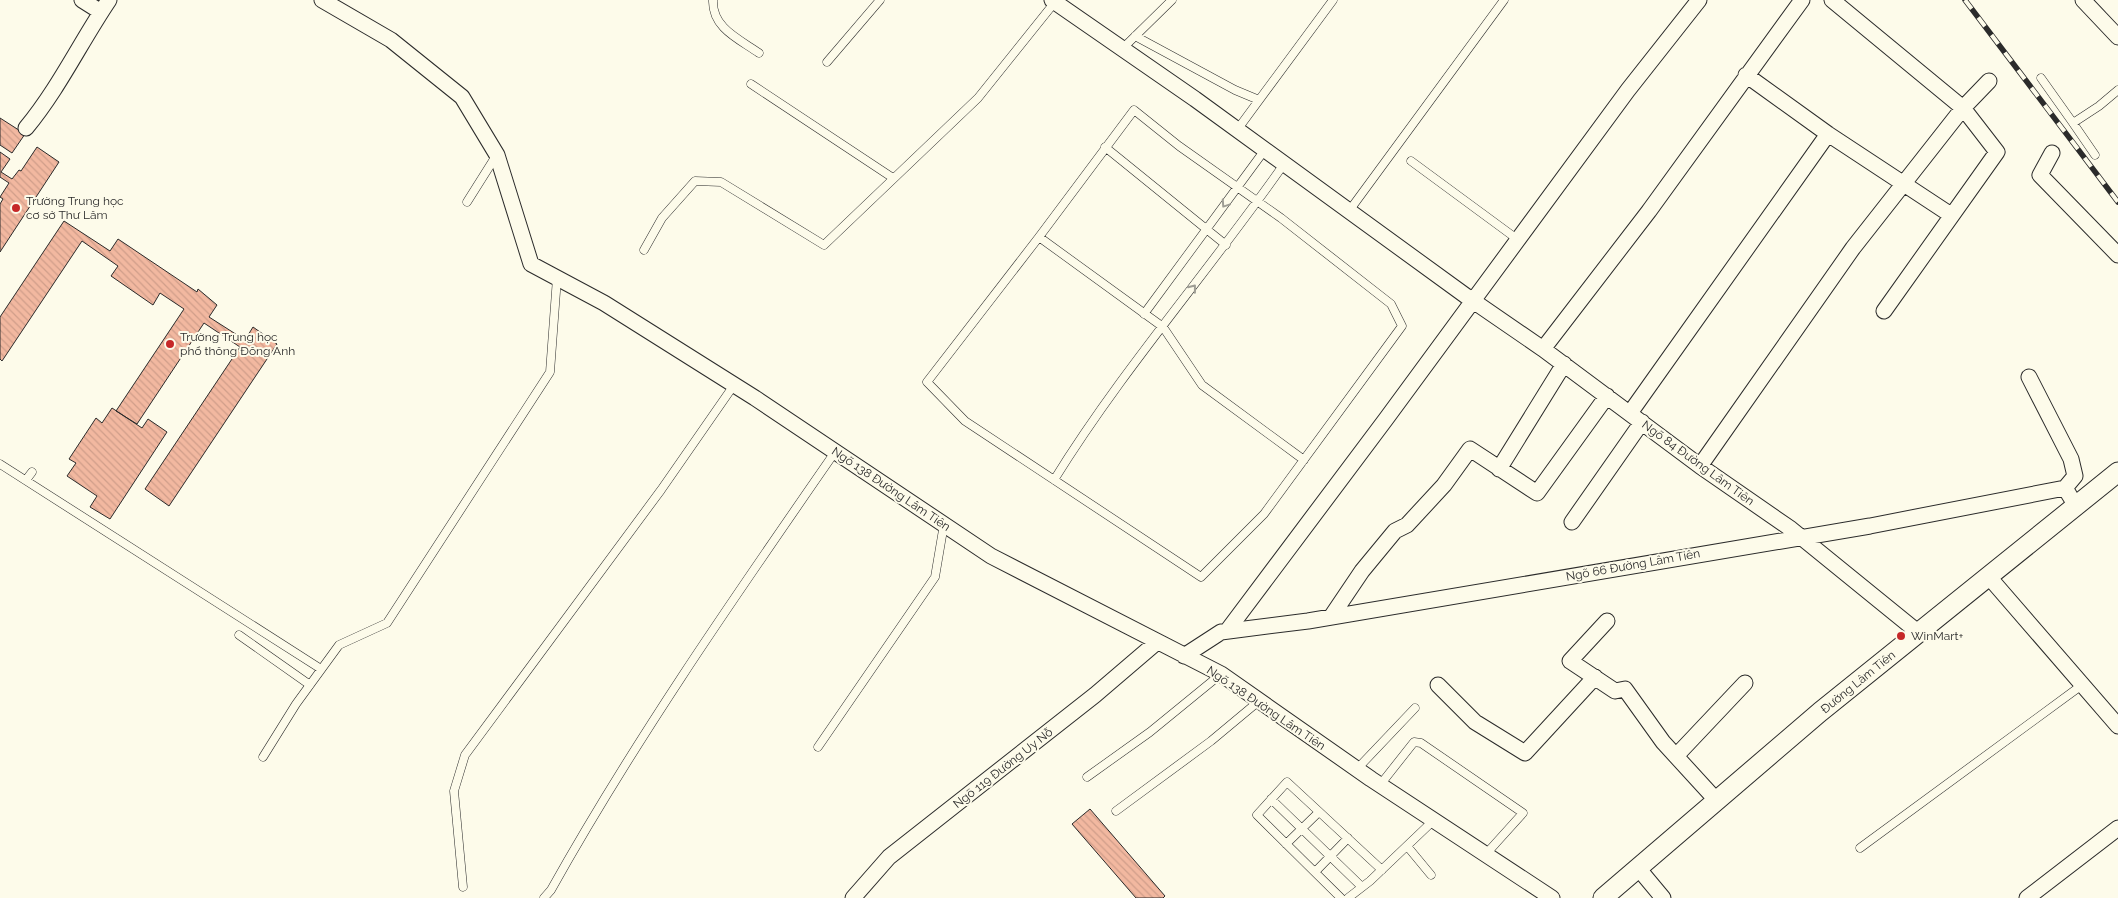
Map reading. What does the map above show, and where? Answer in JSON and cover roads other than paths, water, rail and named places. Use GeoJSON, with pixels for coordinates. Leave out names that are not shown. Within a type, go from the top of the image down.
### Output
{"type":"FeatureCollection","features":[{"type":"Feature","properties":{"kind":"street"},"geometry":{"type":"LineString","coordinates":[[26,128],[62,80],[105,6],[82,0]]}},
{"type":"Feature","properties":{"kind":"street","name":"Ngõ 138 Đường Lâm Tiên"},"geometry":{"type":"LineString","coordinates":[[322,0],[391,40],[462,97],[497,155],[531,264],[604,303],[734,384],[991,556],[1221,674],[1380,785],[1552,898]]}},
{"type":"Feature","properties":{"kind":"street"},"geometry":{"type":"LineString","coordinates":[[1227,631],[1386,419],[1517,239],[1698,0]]}},
{"type":"Feature","properties":{"kind":"street"},"geometry":{"type":"LineString","coordinates":[[1543,349],[1649,212],[1746,75],[1802,0]]}},
{"type":"Feature","properties":{"kind":"street"},"geometry":{"type":"LineString","coordinates":[[1832,0],[1963,108],[1997,152],[1884,311]]}},
{"type":"Feature","properties":{"kind":"street"},"geometry":{"type":"LineString","coordinates":[[2083,0],[2118,37]]}},
{"type":"Feature","properties":{"kind":"street","name":"Ngõ 84 Đường Lâm Tiên"},"geometry":{"type":"LineString","coordinates":[[1053,1],[1564,364],[1700,466],[1801,537],[1919,632]]}},
{"type":"Feature","properties":{"kind":"street"},"geometry":{"type":"LineString","coordinates":[[1746,75],[1828,134],[1904,182],[1951,215]]}},
{"type":"Feature","properties":{"kind":"street"},"geometry":{"type":"LineString","coordinates":[[1700,466],[1853,248],[1963,108],[1989,81]]}},
{"type":"Feature","properties":{"kind":"street"},"geometry":{"type":"LineString","coordinates":[[1630,413],[1828,134]]}},
{"type":"Feature","properties":{"kind":"street"},"geometry":{"type":"LineString","coordinates":[[2052,153],[2040,175],[2118,255]]}},
{"type":"Feature","properties":{"kind":"street"},"geometry":{"type":"LineString","coordinates":[[1499,469],[1564,364]]}},
{"type":"Feature","properties":{"kind":"street"},"geometry":{"type":"LineString","coordinates":[[2029,377],[2071,458],[2075,476],[2065,488],[2076,506]]}},
{"type":"Feature","properties":{"kind":"street"},"geometry":{"type":"LineString","coordinates":[[1331,617],[1373,558],[1395,531],[1407,526],[1444,485],[1470,449],[1537,493],[1607,396]]}},
{"type":"Feature","properties":{"kind":"street"},"geometry":{"type":"LineString","coordinates":[[1572,522],[1642,422]]}},
{"type":"Feature","properties":{"kind":"street","name":"Đường Lâm Tiên"},"geometry":{"type":"LineString","coordinates":[[1603,898],[1820,712],[2118,472]]}},
{"type":"Feature","properties":{"kind":"street","name":"Ngõ 66 Đường Lâm Tiên"},"geometry":{"type":"LineString","coordinates":[[1184,656],[1221,632],[1331,617],[1801,537],[1976,507],[2065,488]]}},
{"type":"Feature","properties":{"kind":"street"},"geometry":{"type":"LineString","coordinates":[[1989,577],[2118,726]]}},
{"type":"Feature","properties":{"kind":"street"},"geometry":{"type":"LineString","coordinates":[[1607,621],[1570,661],[1615,691],[1625,690],[1663,742],[1717,800]]}},
{"type":"Feature","properties":{"kind":"street","name":"Ngõ 119 Đường Uy Nỗ"},"geometry":{"type":"LineString","coordinates":[[853,898],[889,857],[1095,695],[1157,642]]}},
{"type":"Feature","properties":{"kind":"street"},"geometry":{"type":"LineString","coordinates":[[1438,685],[1475,722],[1525,753],[1595,677]]}},
{"type":"Feature","properties":{"kind":"street"},"geometry":{"type":"LineString","coordinates":[[1676,756],[1745,683]]}},
{"type":"Feature","properties":{"kind":"street"},"geometry":{"type":"LineString","coordinates":[[2027,898],[2118,828]]}},
{"type":"Feature","properties":{"kind":"street"},"geometry":{"type":"LineString","coordinates":[[1638,868],[1663,898]]}},
{"type":"Feature","properties":{"kind":"lane"},"geometry":{"type":"LineString","coordinates":[[713,0],[713,10],[720,25],[759,53]]}},
{"type":"Feature","properties":{"kind":"lane"},"geometry":{"type":"LineString","coordinates":[[827,62],[880,0]]}},
{"type":"Feature","properties":{"kind":"lane"},"geometry":{"type":"LineString","coordinates":[[1237,130],[1332,0]]}},
{"type":"Feature","properties":{"kind":"lane"},"geometry":{"type":"LineString","coordinates":[[1349,211],[1504,0]]}},
{"type":"Feature","properties":{"kind":"lane"},"geometry":{"type":"LineString","coordinates":[[644,250],[662,218],[695,180],[721,182],[824,245],[978,98],[1053,1]]}},
{"type":"Feature","properties":{"kind":"lane"},"geometry":{"type":"LineString","coordinates":[[1122,49],[1170,1]]}},
{"type":"Feature","properties":{"kind":"lane"},"geometry":{"type":"LineString","coordinates":[[1135,36],[1235,90],[1259,100]]}},
{"type":"Feature","properties":{"kind":"lane"},"geometry":{"type":"LineString","coordinates":[[2041,78],[2095,155]]}},
{"type":"Feature","properties":{"kind":"lane"},"geometry":{"type":"LineString","coordinates":[[751,84],[893,178]]}},
{"type":"Feature","properties":{"kind":"lane"},"geometry":{"type":"LineString","coordinates":[[2073,123],[2099,106],[2118,90]]}},
{"type":"Feature","properties":{"kind":"lane"},"geometry":{"type":"LineString","coordinates":[[1134,110],[1179,146],[1237,187],[1391,304],[1402,326],[1264,514],[1200,577],[965,422],[927,382],[1039,237],[1105,147],[1134,110]]}},
{"type":"Feature","properties":{"kind":"lane"},"geometry":{"type":"LineString","coordinates":[[1105,147],[1226,245]]}},
{"type":"Feature","properties":{"kind":"lane"},"geometry":{"type":"LineString","coordinates":[[1144,314],[1207,231],[1264,151]]}},
{"type":"Feature","properties":{"kind":"lane"},"geometry":{"type":"LineString","coordinates":[[467,202],[497,155]]}},
{"type":"Feature","properties":{"kind":"lane"},"geometry":{"type":"LineString","coordinates":[[1411,161],[1517,239]]}},
{"type":"Feature","properties":{"kind":"lane"},"geometry":{"type":"LineString","coordinates":[[1054,480],[1088,425],[1226,245],[1284,164]]}},
{"type":"Feature","properties":{"kind":"lane"},"geometry":{"type":"LineString","coordinates":[[1039,237],[1163,327],[1202,386],[1304,460]]}},
{"type":"Feature","properties":{"kind":"lane"},"geometry":{"type":"LineString","coordinates":[[262,757],[339,644],[387,623],[550,372],[556,278]]}},
{"type":"Feature","properties":{"kind":"lane"},"geometry":{"type":"LineString","coordinates":[[463,887],[454,791],[465,756],[661,490],[734,384]]}},
{"type":"Feature","properties":{"kind":"lane"},"geometry":{"type":"LineString","coordinates":[[544,898],[551,890],[583,833],[672,689],[835,452]]}},
{"type":"Feature","properties":{"kind":"lane"},"geometry":{"type":"LineString","coordinates":[[0,464],[321,669]]}},
{"type":"Feature","properties":{"kind":"lane"},"geometry":{"type":"LineString","coordinates":[[26,480],[32,472]]}},
{"type":"Feature","properties":{"kind":"lane"},"geometry":{"type":"LineString","coordinates":[[818,746],[935,577],[944,524]]}},
{"type":"Feature","properties":{"kind":"lane"},"geometry":{"type":"LineString","coordinates":[[239,635],[310,685]]}},
{"type":"Feature","properties":{"kind":"lane"},"geometry":{"type":"LineString","coordinates":[[1088,777],[1150,732],[1221,674]]}},
{"type":"Feature","properties":{"kind":"lane"},"geometry":{"type":"LineString","coordinates":[[1860,848],[2082,685]]}},
{"type":"Feature","properties":{"kind":"lane"},"geometry":{"type":"LineString","coordinates":[[1116,811],[1211,741],[1259,701]]}},
{"type":"Feature","properties":{"kind":"lane"},"geometry":{"type":"LineString","coordinates":[[1357,769],[1415,708]]}},
{"type":"Feature","properties":{"kind":"lane"},"geometry":{"type":"LineString","coordinates":[[1380,785],[1414,742],[1422,743],[1523,813],[1486,854]]}},
{"type":"Feature","properties":{"kind":"lane"},"geometry":{"type":"LineString","coordinates":[[1341,898],[1257,816],[1287,782],[1382,870]]}},
{"type":"Feature","properties":{"kind":"lane"},"geometry":{"type":"LineString","coordinates":[[1271,799],[1362,887]]}},
{"type":"Feature","properties":{"kind":"lane"},"geometry":{"type":"LineString","coordinates":[[1286,844],[1318,812]]}},
{"type":"Feature","properties":{"kind":"lane"},"geometry":{"type":"LineString","coordinates":[[1348,898],[1382,870],[1434,820]]}},
{"type":"Feature","properties":{"kind":"lane"},"geometry":{"type":"LineString","coordinates":[[1315,872],[1348,838]]}},
{"type":"Feature","properties":{"kind":"lane"},"geometry":{"type":"LineString","coordinates":[[1407,846],[1430,875]]}},
{"type":"Feature","properties":{"kind":"railway"},"geometry":{"type":"LineString","coordinates":[[1965,0],[2118,202]]}},
{"type":"Feature","properties":{"kind":"place","name":"Trường Trung học cơ sở Thư Lâm"},"geometry":{"type":"Point","coordinates":[16,208]}},
{"type":"Feature","properties":{"kind":"place","name":"Trường Trung học phổ thông Đông Anh"},"geometry":{"type":"Point","coordinates":[170,344]}},
{"type":"Feature","properties":{"kind":"place","name":"WinMart+"},"geometry":{"type":"Point","coordinates":[1901,636]}}]}
